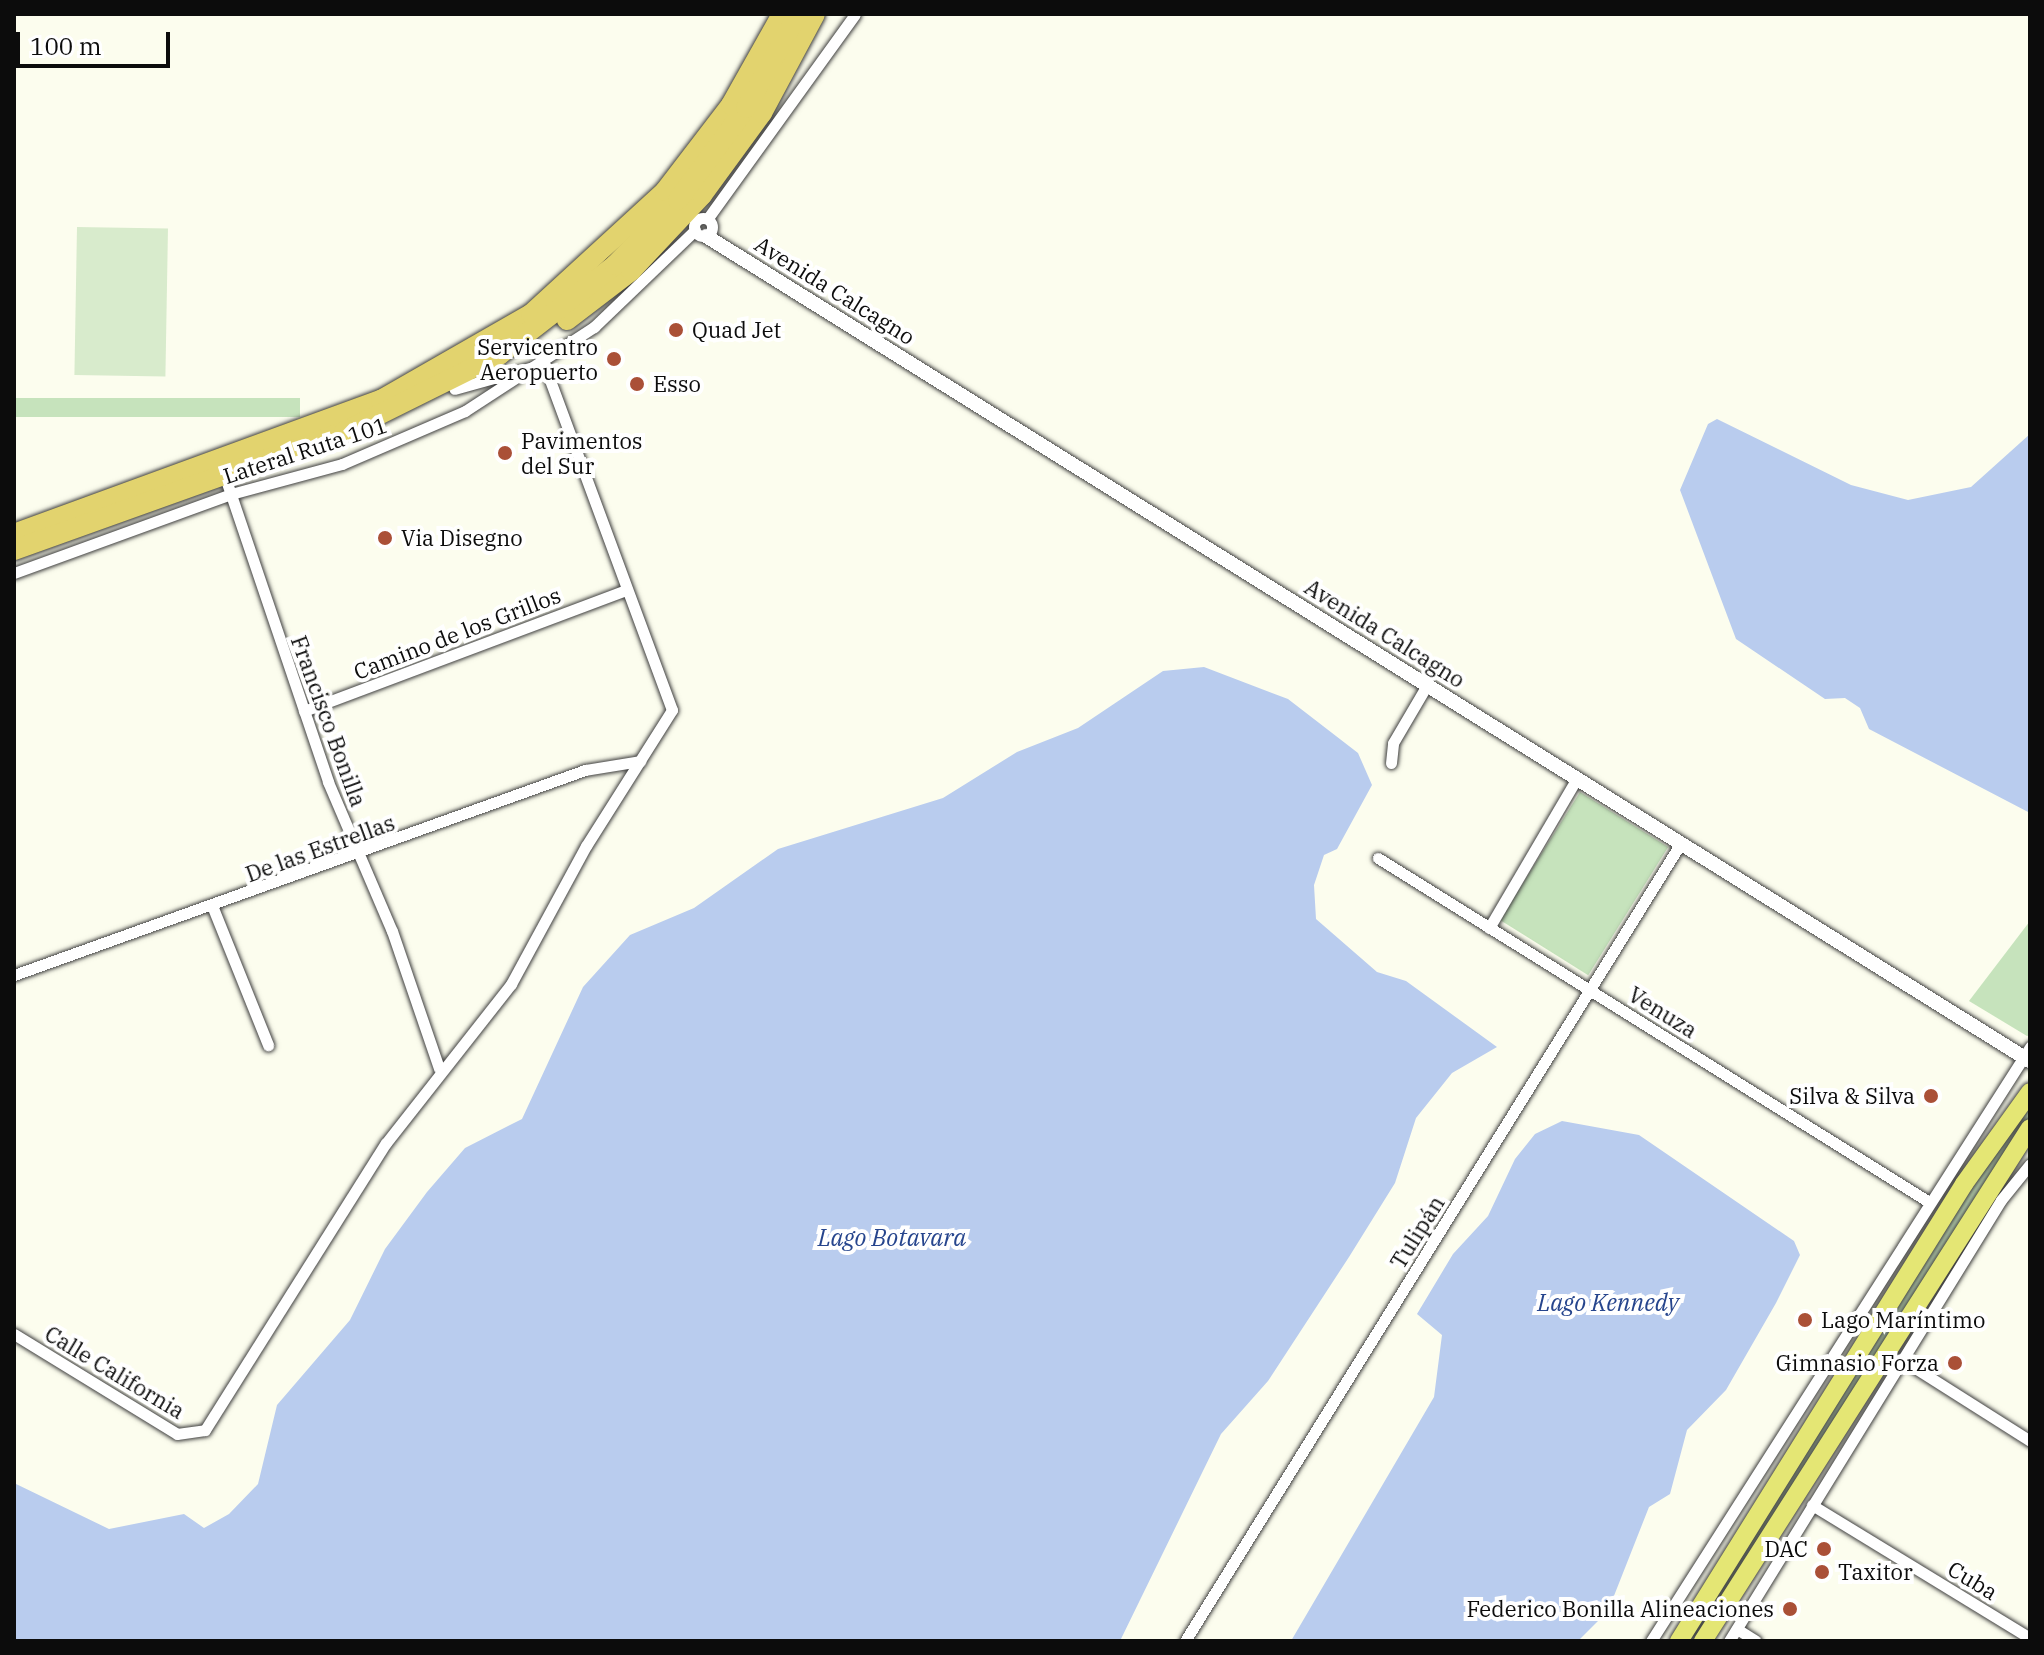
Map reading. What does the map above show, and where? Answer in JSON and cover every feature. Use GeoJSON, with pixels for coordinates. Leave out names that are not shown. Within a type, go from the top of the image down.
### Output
{"type":"FeatureCollection","features":[{"type":"Feature","properties":{"kind":"highway"},"geometry":{"type":"LineString","coordinates":[[476,350],[668,170],[767,14]]}},
{"type":"Feature","properties":{"kind":"highway"},"geometry":{"type":"LineString","coordinates":[[14,534],[381,400],[476,350],[555,297],[641,219],[731,105],[782,14]]}},
{"type":"Feature","properties":{"kind":"highway"},"geometry":{"type":"LineString","coordinates":[[14,550],[227,484],[431,394],[562,310],[654,225],[746,108],[798,14]]}},
{"type":"Feature","properties":{"kind":"highway"},"geometry":{"type":"LineString","coordinates":[[431,394],[454,389],[592,303],[678,223],[762,113],[815,14]]}},
{"type":"Feature","properties":{"kind":"main road"},"geometry":{"type":"LineString","coordinates":[[1679,1641],[1964,1184],[2030,1092]]}},
{"type":"Feature","properties":{"kind":"main road"},"geometry":{"type":"LineString","coordinates":[[1703,1641],[2030,1128]]}},
{"type":"Feature","properties":{"kind":"street","name":"Lateral Ruta 101"},"geometry":{"type":"LineString","coordinates":[[14,573],[227,484],[380,450],[544,364],[594,327],[707,232],[855,14]]}},
{"type":"Feature","properties":{"kind":"street","name":"Avenida Calcagno"},"geometry":{"type":"LineString","coordinates":[[707,232],[1427,685],[2027,1054]]}},
{"type":"Feature","properties":{"kind":"street"},"geometry":{"type":"LineString","coordinates":[[439,1068],[511,984],[672,710],[623,591],[544,364],[454,389]]}},
{"type":"Feature","properties":{"kind":"street","name":"Francisco Bonilla"},"geometry":{"type":"LineString","coordinates":[[227,484],[304,711],[439,1068]]}},
{"type":"Feature","properties":{"kind":"street","name":"Camino de los Grillos"},"geometry":{"type":"LineString","coordinates":[[304,711],[623,591]]}},
{"type":"Feature","properties":{"kind":"street"},"geometry":{"type":"LineString","coordinates":[[1391,763],[1393,743],[1427,685]]}},
{"type":"Feature","properties":{"kind":"street","name":"De las Estrellas"},"geometry":{"type":"LineString","coordinates":[[14,975],[361,855],[585,770],[640,761]]}},
{"type":"Feature","properties":{"kind":"street"},"geometry":{"type":"LineString","coordinates":[[1489,928],[1577,778]]}},
{"type":"Feature","properties":{"kind":"street","name":"Tulipán"},"geometry":{"type":"LineString","coordinates":[[1185,1641],[1592,991],[1681,843]]}},
{"type":"Feature","properties":{"kind":"street","name":"Venuza"},"geometry":{"type":"LineString","coordinates":[[1378,858],[1926,1200]]}},
{"type":"Feature","properties":{"kind":"street"},"geometry":{"type":"LineString","coordinates":[[213,908],[268,1045]]}},
{"type":"Feature","properties":{"kind":"street"},"geometry":{"type":"LineString","coordinates":[[1651,1641],[1926,1200],[2027,1054]]}},
{"type":"Feature","properties":{"kind":"street","name":"Calle California"},"geometry":{"type":"LineString","coordinates":[[14,1334],[177,1434],[198,1435],[214,1421],[439,1068]]}},
{"type":"Feature","properties":{"kind":"street"},"geometry":{"type":"LineString","coordinates":[[1729,1641],[1901,1359],[2030,1164]]}},
{"type":"Feature","properties":{"kind":"street"},"geometry":{"type":"LineString","coordinates":[[1901,1359],[2030,1441]]}},
{"type":"Feature","properties":{"kind":"street","name":"Cuba"},"geometry":{"type":"LineString","coordinates":[[1812,1505],[2030,1638]]}},
{"type":"Feature","properties":{"kind":"street"},"geometry":{"type":"LineString","coordinates":[[1737,1629],[1756,1641]]}},
{"type":"Feature","properties":{"kind":"green space"},"geometry":{"type":"Polygon","coordinates":[[[77,227],[168,229],[165,377],[74,375],[77,227]]]}},
{"type":"Feature","properties":{"kind":"green space"},"geometry":{"type":"Polygon","coordinates":[[[14,398],[300,398],[300,417],[14,417],[14,398]]]}},
{"type":"Feature","properties":{"kind":"green space"},"geometry":{"type":"Polygon","coordinates":[[[1580,792],[1668,847],[1588,975],[1500,920],[1580,792]]]}},
{"type":"Feature","properties":{"kind":"green space"},"geometry":{"type":"Polygon","coordinates":[[[2030,921],[2030,1035],[2027,1036],[1969,1001],[2030,921]]]}},
{"type":"Feature","properties":{"kind":"green space"},"geometry":{"type":"Polygon","coordinates":[[[2030,1102],[2030,1118],[1697,1641],[1686,1641],[1969,1187],[2030,1102]]]}},
{"type":"Feature","properties":{"kind":"water"},"geometry":{"type":"Polygon","coordinates":[[[1717,419],[1851,485],[1908,500],[1971,487],[2030,434],[2030,813],[1869,729],[1860,708],[1845,698],[1825,699],[1736,639],[1680,490],[1708,424],[1717,419]]]}},
{"type":"Feature","properties":{"kind":"water","name":"Lago Botavara"},"geometry":{"type":"Polygon","coordinates":[[[1204,667],[1288,699],[1358,753],[1372,785],[1337,849],[1324,855],[1314,885],[1316,919],[1377,972],[1406,981],[1497,1047],[1452,1073],[1416,1118],[1395,1183],[1268,1381],[1221,1434],[1120,1641],[14,1641],[14,1483],[109,1529],[184,1514],[204,1528],[229,1514],[258,1484],[277,1405],[350,1320],[385,1249],[427,1192],[465,1148],[522,1119],[583,987],[630,935],[694,908],[778,849],[943,798],[1017,752],[1078,728],[1163,671],[1204,667]]]}},
{"type":"Feature","properties":{"kind":"water","name":"Lago Kennedy"},"geometry":{"type":"Polygon","coordinates":[[[1562,1121],[1639,1135],[1794,1241],[1800,1255],[1776,1303],[1726,1390],[1687,1430],[1670,1494],[1649,1507],[1608,1611],[1578,1641],[1291,1641],[1434,1397],[1442,1335],[1417,1314],[1453,1254],[1488,1216],[1515,1159],[1535,1134],[1562,1121]]]}},
{"type":"Feature","properties":{"kind":"place","name":"Quad Jet"},"geometry":{"type":"Point","coordinates":[676,330]}},
{"type":"Feature","properties":{"kind":"place","name":"Servicentro Aeropuerto"},"geometry":{"type":"Point","coordinates":[614,359]}},
{"type":"Feature","properties":{"kind":"place","name":"Esso"},"geometry":{"type":"Point","coordinates":[637,384]}},
{"type":"Feature","properties":{"kind":"place","name":"Pavimentos del Sur"},"geometry":{"type":"Point","coordinates":[505,453]}},
{"type":"Feature","properties":{"kind":"place","name":"Via Disegno"},"geometry":{"type":"Point","coordinates":[385,538]}},
{"type":"Feature","properties":{"kind":"place","name":"Silva & Silva"},"geometry":{"type":"Point","coordinates":[1931,1096]}},
{"type":"Feature","properties":{"kind":"place","name":"Lago Maríntimo"},"geometry":{"type":"Point","coordinates":[1805,1320]}},
{"type":"Feature","properties":{"kind":"place","name":"Gimnasio Forza"},"geometry":{"type":"Point","coordinates":[1955,1363]}},
{"type":"Feature","properties":{"kind":"place","name":"DAC"},"geometry":{"type":"Point","coordinates":[1824,1549]}},
{"type":"Feature","properties":{"kind":"place","name":"Taxitor"},"geometry":{"type":"Point","coordinates":[1822,1572]}},
{"type":"Feature","properties":{"kind":"place","name":"Federico Bonilla Alineaciones"},"geometry":{"type":"Point","coordinates":[1790,1609]}}]}
